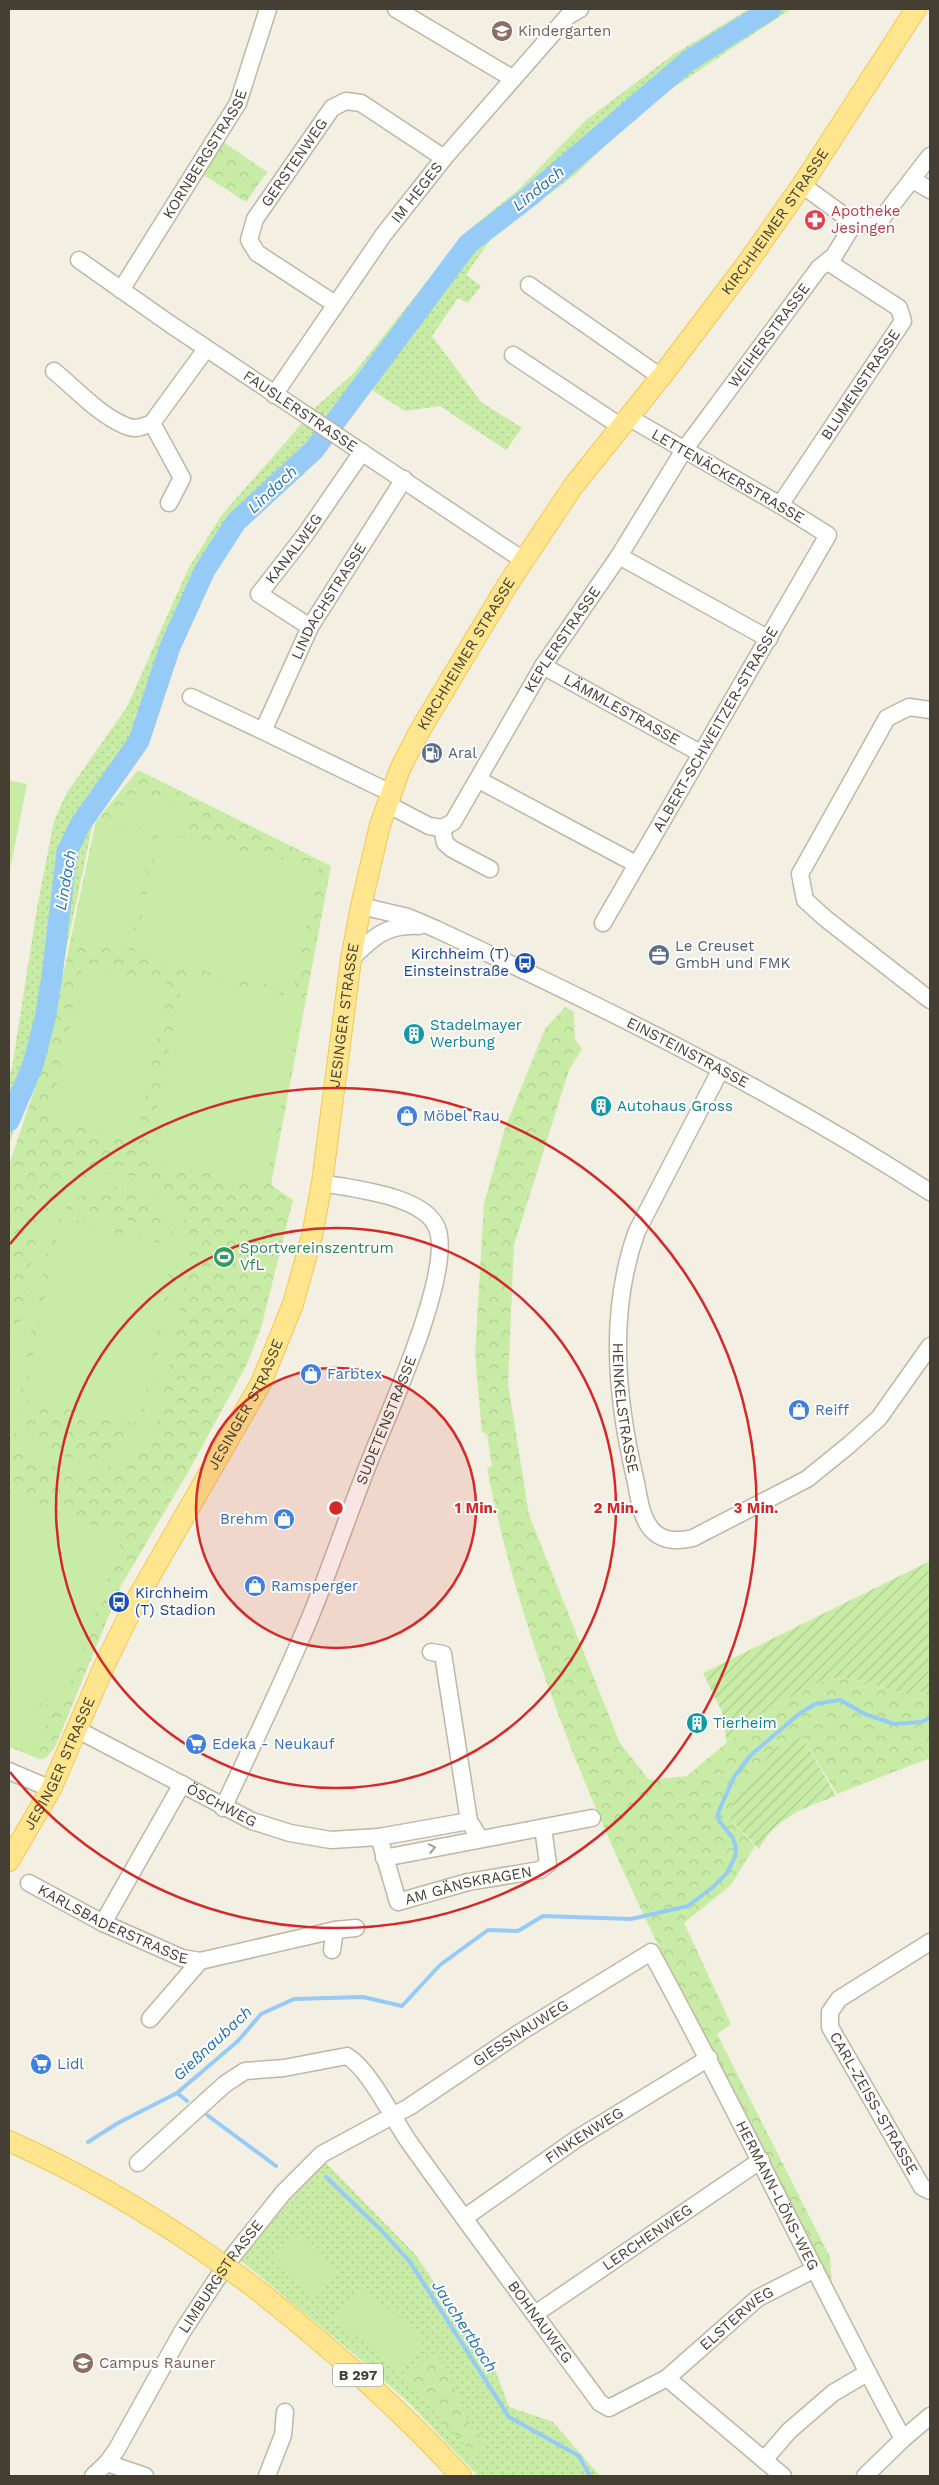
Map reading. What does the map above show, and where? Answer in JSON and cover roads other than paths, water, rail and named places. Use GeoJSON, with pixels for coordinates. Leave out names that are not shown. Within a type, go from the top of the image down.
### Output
{"type":"FeatureCollection","features":[{"type":"Feature","properties":{"kind":"main road","name":"KIRCHHEIMER STRASSE"},"geometry":{"type":"LineString","coordinates":[[361,906],[380,825],[389,798],[419,732],[523,560],[574,486],[745,266],[802,186],[916,9]]}},
{"type":"Feature","properties":{"kind":"main road","name":"JESINGER STRASSE"},"geometry":{"type":"LineString","coordinates":[[9,1861],[51,1789],[105,1664],[138,1597],[234,1434],[265,1375],[293,1304],[312,1236],[322,1183],[351,959],[361,906]]}},
{"type":"Feature","properties":{"kind":"main road","name":"B 297"},"geometry":{"type":"LineString","coordinates":[[9,2140],[76,2173],[121,2198],[247,2282],[363,2379],[402,2415],[461,2476]]}},
{"type":"Feature","properties":{"kind":"street","name":"KORNBERGSTRASSE"},"geometry":{"type":"LineString","coordinates":[[121,290],[238,104],[268,9]]}},
{"type":"Feature","properties":{"kind":"street"},"geometry":{"type":"LineString","coordinates":[[396,9],[512,78]]}},
{"type":"Feature","properties":{"kind":"street","name":"IM HEGES"},"geometry":{"type":"LineString","coordinates":[[274,395],[384,234],[444,158],[568,16],[580,9]]}},
{"type":"Feature","properties":{"kind":"street","name":"GERSTENWEG"},"geometry":{"type":"LineString","coordinates":[[335,304],[257,253],[249,240],[255,218],[332,108],[346,101],[361,103],[444,158]]}},
{"type":"Feature","properties":{"kind":"street"},"geometry":{"type":"LineString","coordinates":[[802,186],[854,224],[875,227],[930,156]]}},
{"type":"Feature","properties":{"kind":"street"},"geometry":{"type":"LineString","coordinates":[[913,180],[930,190]]}},
{"type":"Feature","properties":{"kind":"street","name":"WEIHERSTRASSE"},"geometry":{"type":"LineString","coordinates":[[684,450],[819,268],[834,256],[854,224]]}},
{"type":"Feature","properties":{"kind":"street","name":"FAUSLERSTRASSE"},"geometry":{"type":"LineString","coordinates":[[79,260],[274,395],[404,479],[523,560]]}},
{"type":"Feature","properties":{"kind":"street","name":"BLUMENSTRASSE"},"geometry":{"type":"LineString","coordinates":[[780,505],[903,321],[899,308],[828,262]]}},
{"type":"Feature","properties":{"kind":"street"},"geometry":{"type":"LineString","coordinates":[[529,286],[660,377]]}},
{"type":"Feature","properties":{"kind":"street"},"geometry":{"type":"LineString","coordinates":[[54,371],[100,409],[126,427],[140,428],[152,423],[206,349]]}},
{"type":"Feature","properties":{"kind":"street"},"geometry":{"type":"LineString","coordinates":[[513,355],[624,421]]}},
{"type":"Feature","properties":{"kind":"street","name":"LETTENÄCKERSTRASSE"},"geometry":{"type":"LineString","coordinates":[[624,421],[684,450],[828,535]]}},
{"type":"Feature","properties":{"kind":"street"},"geometry":{"type":"LineString","coordinates":[[152,423],[182,478],[169,503]]}},
{"type":"Feature","properties":{"kind":"street","name":"KEPLERSTRASSE"},"geometry":{"type":"LineString","coordinates":[[442,828],[454,822],[543,666],[619,556],[684,450]]}},
{"type":"Feature","properties":{"kind":"street","name":"KANALWEG"},"geometry":{"type":"LineString","coordinates":[[310,627],[259,594],[305,535],[362,452]]}},
{"type":"Feature","properties":{"kind":"street","name":"LINDACHSTRASSE"},"geometry":{"type":"LineString","coordinates":[[263,731],[310,627],[404,479]]}},
{"type":"Feature","properties":{"kind":"street","name":"ALBERT-SCHWEITZER-STRASSE"},"geometry":{"type":"LineString","coordinates":[[603,923],[828,535]]}},
{"type":"Feature","properties":{"kind":"street"},"geometry":{"type":"LineString","coordinates":[[619,556],[770,638]]}},
{"type":"Feature","properties":{"kind":"street","name":"LÄMMLESTRASSE"},"geometry":{"type":"LineString","coordinates":[[543,666],[700,753]]}},
{"type":"Feature","properties":{"kind":"street"},"geometry":{"type":"LineString","coordinates":[[191,697],[263,731],[389,798],[429,826],[442,828],[445,843],[452,849],[490,869]]}},
{"type":"Feature","properties":{"kind":"street"},"geometry":{"type":"LineString","coordinates":[[930,710],[909,707],[887,718],[800,874],[805,900],[826,919],[930,1000]]}},
{"type":"Feature","properties":{"kind":"street"},"geometry":{"type":"LineString","coordinates":[[479,780],[636,864]]}},
{"type":"Feature","properties":{"kind":"street","name":"EINSTEINSTRASSE"},"geometry":{"type":"LineString","coordinates":[[361,906],[408,917],[573,993],[721,1069],[865,1151],[930,1192]]}},
{"type":"Feature","properties":{"kind":"street","name":"EINSTEINSTRASSE"},"geometry":{"type":"LineString","coordinates":[[351,959],[370,939],[401,925],[436,929]]}},
{"type":"Feature","properties":{"kind":"street","name":"HEINKELSTRASSE"},"geometry":{"type":"LineString","coordinates":[[721,1069],[637,1230],[629,1253],[621,1292],[618,1322],[618,1378],[625,1438],[643,1514],[652,1530],[661,1537],[678,1541],[693,1538],[807,1479],[879,1418],[930,1346]]}},
{"type":"Feature","properties":{"kind":"street","name":"SUDETENSTRASSE"},"geometry":{"type":"LineString","coordinates":[[223,1808],[310,1617],[395,1399],[427,1310],[440,1267],[441,1246],[437,1227],[415,1205],[371,1192],[322,1183]]}},
{"type":"Feature","properties":{"kind":"street"},"geometry":{"type":"LineString","coordinates":[[431,1652],[443,1654],[470,1821],[480,1839]]}},
{"type":"Feature","properties":{"kind":"street","name":"ÖSCHWEG"},"geometry":{"type":"LineString","coordinates":[[78,1730],[182,1784],[223,1808],[252,1821],[290,1833],[331,1840],[379,1837],[470,1821]]}},
{"type":"Feature","properties":{"kind":"street"},"geometry":{"type":"LineString","coordinates":[[9,1771],[51,1789]]}},
{"type":"Feature","properties":{"kind":"street"},"geometry":{"type":"LineString","coordinates":[[103,1923],[182,1784]]}},
{"type":"Feature","properties":{"kind":"street"},"geometry":{"type":"LineString","coordinates":[[379,1837],[384,1858],[592,1818]]}},
{"type":"Feature","properties":{"kind":"street","name":"AM GÄNSKRAGEN"},"geometry":{"type":"LineString","coordinates":[[384,1858],[398,1902],[468,1882],[540,1870],[548,1864],[543,1828]]}},
{"type":"Feature","properties":{"kind":"street","name":"KARLSBADERSTRASSE"},"geometry":{"type":"LineString","coordinates":[[29,1883],[103,1923],[182,1958],[200,1961],[335,1930],[356,1928]]}},
{"type":"Feature","properties":{"kind":"street"},"geometry":{"type":"LineString","coordinates":[[332,1950],[335,1930]]}},
{"type":"Feature","properties":{"kind":"street","name":"CARL-ZEISS-STRASSE"},"geometry":{"type":"LineString","coordinates":[[930,1942],[839,1999],[830,2012],[830,2027],[856,2074],[922,2187],[930,2192]]}},
{"type":"Feature","properties":{"kind":"street","name":"HERMANN-LÖNS-WEG"},"geometry":{"type":"LineString","coordinates":[[651,1952],[709,2058],[814,2269],[903,2439]]}},
{"type":"Feature","properties":{"kind":"street","name":"GIESSNAUWEG"},"geometry":{"type":"LineString","coordinates":[[392,2117],[519,2033],[651,1952]]}},
{"type":"Feature","properties":{"kind":"street","name":"KARLSBADERSTRASSE"},"geometry":{"type":"LineString","coordinates":[[150,2019],[200,1961]]}},
{"type":"Feature","properties":{"kind":"street","name":"BOHNAUWEG"},"geometry":{"type":"LineString","coordinates":[[138,2163],[225,2084],[245,2071],[284,2068],[347,2056],[354,2060],[382,2098],[392,2117],[464,2218],[600,2403],[609,2408],[667,2378]]}},
{"type":"Feature","properties":{"kind":"street","name":"FINKENWEG"},"geometry":{"type":"LineString","coordinates":[[464,2218],[578,2138],[709,2058]]}},
{"type":"Feature","properties":{"kind":"street","name":"LIMBURGSTRASSE"},"geometry":{"type":"LineString","coordinates":[[93,2476],[107,2463],[182,2332],[228,2262],[268,2212],[322,2154],[392,2117]]}},
{"type":"Feature","properties":{"kind":"street","name":"LERCHENWEG"},"geometry":{"type":"LineString","coordinates":[[535,2314],[761,2160]]}},
{"type":"Feature","properties":{"kind":"street","name":"ELSTERWEG"},"geometry":{"type":"LineString","coordinates":[[667,2378],[758,2298],[814,2269]]}},
{"type":"Feature","properties":{"kind":"street"},"geometry":{"type":"LineString","coordinates":[[764,2460],[789,2431],[833,2393],[867,2373]]}},
{"type":"Feature","properties":{"kind":"street"},"geometry":{"type":"LineString","coordinates":[[667,2378],[783,2476]]}},
{"type":"Feature","properties":{"kind":"street"},"geometry":{"type":"LineString","coordinates":[[267,2476],[283,2435],[285,2412]]}},
{"type":"Feature","properties":{"kind":"street"},"geometry":{"type":"LineString","coordinates":[[865,2476],[930,2416]]}},
{"type":"Feature","properties":{"kind":"street"},"geometry":{"type":"LineString","coordinates":[[107,2463],[144,2476]]}},
{"type":"Feature","properties":{"kind":"waterway","name":"Lindach"},"geometry":{"type":"LineString","coordinates":[[9,1121],[33,1065],[45,1019],[67,852],[80,825],[139,741],[170,647],[205,570],[236,522],[314,450],[468,244],[529,197],[688,61],[771,9]]}},
{"type":"Feature","properties":{"kind":"waterway","name":"Gießnaubach"},"geometry":{"type":"LineString","coordinates":[[88,2142],[118,2123],[177,2093],[238,2041],[261,2014],[294,1999],[363,1997],[402,2006],[440,1965],[488,1930],[518,1931],[543,1916],[631,1919],[688,1906],[713,1887],[727,1873],[735,1857],[736,1848],[733,1838],[719,1821],[718,1813],[734,1777],[751,1755],[799,1714],[815,1704],[840,1700],[865,1714],[894,1724],[921,1722],[930,1718]]}},
{"type":"Feature","properties":{"kind":"waterway","name":"Jauchertbach"},"geometry":{"type":"LineString","coordinates":[[177,2093],[187,2101]]}},
{"type":"Feature","properties":{"kind":"waterway","name":"Jauchertbach"},"geometry":{"type":"LineString","coordinates":[[207,2115],[276,2166]]}},
{"type":"Feature","properties":{"kind":"waterway","name":"Jauchertbach"},"geometry":{"type":"LineString","coordinates":[[326,2177],[381,2230],[410,2262],[509,2417],[579,2456],[590,2476]]}},
{"type":"Feature","properties":{"kind":"place","name":"Kindergarten"},"geometry":{"type":"Point","coordinates":[502,31]}},
{"type":"Feature","properties":{"kind":"place","name":"Apotheke Jesingen"},"geometry":{"type":"Point","coordinates":[815,220]}},
{"type":"Feature","properties":{"kind":"place","name":"Aral"},"geometry":{"type":"Point","coordinates":[432,753]}},
{"type":"Feature","properties":{"kind":"place","name":"Le Creuset GmbH und FMK"},"geometry":{"type":"Point","coordinates":[659,955]}},
{"type":"Feature","properties":{"kind":"place","name":"Kirchheim (T) Einsteinstraße"},"geometry":{"type":"Point","coordinates":[525,963]}},
{"type":"Feature","properties":{"kind":"place","name":"Stadelmayer Werbung"},"geometry":{"type":"Point","coordinates":[414,1034]}},
{"type":"Feature","properties":{"kind":"place","name":"Autohaus Gross"},"geometry":{"type":"Point","coordinates":[601,1106]}},
{"type":"Feature","properties":{"kind":"place","name":"Möbel Rau"},"geometry":{"type":"Point","coordinates":[407,1116]}},
{"type":"Feature","properties":{"kind":"place","name":"Sportvereinszentrum VfL"},"geometry":{"type":"Point","coordinates":[224,1257]}},
{"type":"Feature","properties":{"kind":"place","name":"Farbtex"},"geometry":{"type":"Point","coordinates":[311,1374]}},
{"type":"Feature","properties":{"kind":"place","name":"Reiff"},"geometry":{"type":"Point","coordinates":[799,1410]}},
{"type":"Feature","properties":{"kind":"place","name":"Brehm"},"geometry":{"type":"Point","coordinates":[284,1519]}},
{"type":"Feature","properties":{"kind":"place","name":"Ramsperger"},"geometry":{"type":"Point","coordinates":[255,1586]}},
{"type":"Feature","properties":{"kind":"place","name":"Kirchheim (T) Stadion"},"geometry":{"type":"Point","coordinates":[119,1602]}},
{"type":"Feature","properties":{"kind":"place","name":"Tierheim"},"geometry":{"type":"Point","coordinates":[697,1723]}},
{"type":"Feature","properties":{"kind":"place","name":"Edeka - Neukauf"},"geometry":{"type":"Point","coordinates":[196,1744]}},
{"type":"Feature","properties":{"kind":"place","name":"Lidl"},"geometry":{"type":"Point","coordinates":[41,2064]}},
{"type":"Feature","properties":{"kind":"place","name":"Campus Rauner"},"geometry":{"type":"Point","coordinates":[83,2363]}}]}
